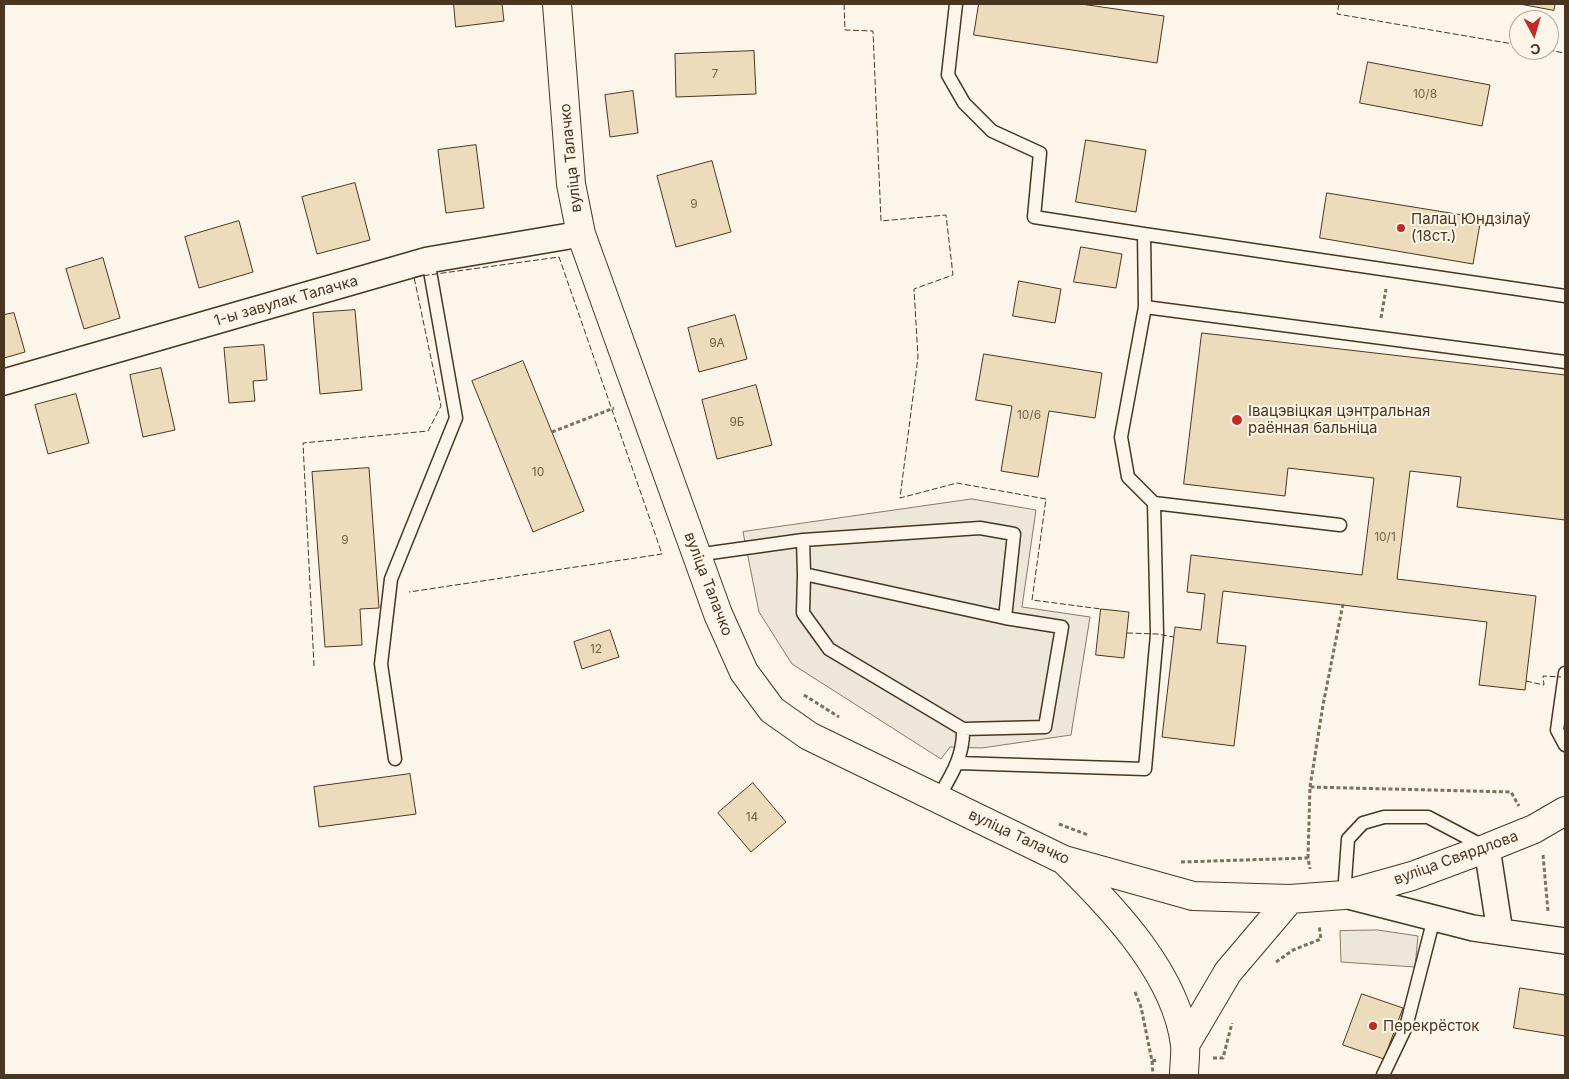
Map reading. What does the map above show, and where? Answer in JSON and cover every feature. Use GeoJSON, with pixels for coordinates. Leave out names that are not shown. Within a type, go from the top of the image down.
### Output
{"type":"FeatureCollection","features":[{"type":"Feature","properties":{"kind":"street","name":"вуліца Талачко"},"geometry":{"type":"LineString","coordinates":[[557,4],[571,184],[577,235],[718,614],[744,672],[772,710],[809,736],[1064,860],[1193,896]]}},
{"type":"Feature","properties":{"kind":"street","name":"1-ы завулак Талачка"},"geometry":{"type":"LineString","coordinates":[[4,382],[432,259],[577,235]]}},
{"type":"Feature","properties":{"kind":"street","name":"вуліца Свярдлова"},"geometry":{"type":"LineString","coordinates":[[1193,896],[1290,899],[1344,895],[1412,876],[1487,848],[1534,829],[1565,811]]}},
{"type":"Feature","properties":{"kind":"street"},"geometry":{"type":"LineString","coordinates":[[1487,848],[1500,932]]}},
{"type":"Feature","properties":{"kind":"street"},"geometry":{"type":"LineString","coordinates":[[1064,860],[1105,900],[1148,957],[1175,1004],[1185,1045],[1184,1075]]}},
{"type":"Feature","properties":{"kind":"street","name":"вуліца Свярдлова"},"geometry":{"type":"LineString","coordinates":[[1344,895],[1473,928],[1565,941]]}},
{"type":"Feature","properties":{"kind":"street"},"geometry":{"type":"LineString","coordinates":[[1185,1045],[1228,972],[1290,899]]}},
{"type":"Feature","properties":{"kind":"lane"},"geometry":{"type":"LineString","coordinates":[[956,4],[948,75],[964,102],[992,131],[1040,153],[1034,217],[1389,272],[1565,296]]}},
{"type":"Feature","properties":{"kind":"lane"},"geometry":{"type":"LineString","coordinates":[[1144,234],[1145,308],[1121,437],[1128,477],[1154,503],[1340,524]]}},
{"type":"Feature","properties":{"kind":"lane"},"geometry":{"type":"LineString","coordinates":[[395,759],[381,664],[390,579],[456,418],[432,259]]}},
{"type":"Feature","properties":{"kind":"lane"},"geometry":{"type":"LineString","coordinates":[[1145,308],[1565,362]]}},
{"type":"Feature","properties":{"kind":"lane"},"geometry":{"type":"LineString","coordinates":[[958,763],[1145,769],[1157,634],[1154,503]]}},
{"type":"Feature","properties":{"kind":"lane"},"geometry":{"type":"LineString","coordinates":[[696,555],[803,540],[980,528],[1014,534],[1005,618]]}},
{"type":"Feature","properties":{"kind":"lane"},"geometry":{"type":"LineString","coordinates":[[803,540],[804,613],[829,649],[962,729],[1045,727],[1062,628],[1005,618],[804,574]]}},
{"type":"Feature","properties":{"kind":"lane"},"geometry":{"type":"LineString","coordinates":[[1565,673],[1557,730],[1565,745]]}},
{"type":"Feature","properties":{"kind":"lane"},"geometry":{"type":"LineString","coordinates":[[938,798],[958,763],[963,744],[962,729]]}},
{"type":"Feature","properties":{"kind":"lane"},"geometry":{"type":"LineString","coordinates":[[1344,895],[1348,839],[1362,823],[1384,816],[1428,817],[1487,848]]}},
{"type":"Feature","properties":{"kind":"lane"},"geometry":{"type":"LineString","coordinates":[[1383,1075],[1406,1027],[1434,918]]}},
{"type":"Feature","properties":{"kind":"path"},"geometry":{"type":"LineString","coordinates":[[1377,338],[1389,272]]}},
{"type":"Feature","properties":{"kind":"path"},"geometry":{"type":"LineString","coordinates":[[552,432],[617,407]]}},
{"type":"Feature","properties":{"kind":"path"},"geometry":{"type":"LineString","coordinates":[[1310,787],[1323,705],[1343,604]]}},
{"type":"Feature","properties":{"kind":"path"},"geometry":{"type":"LineString","coordinates":[[1152,1061],[1153,1075]]}},
{"type":"Feature","properties":{"kind":"shaded area"},"geometry":{"type":"Polygon","coordinates":[[[972,499],[1036,510],[1022,607],[1090,617],[1071,735],[982,748],[950,747],[941,759],[792,664],[759,612],[743,532],[972,499]]]}},
{"type":"Feature","properties":{"kind":"shaded area"},"geometry":{"type":"Polygon","coordinates":[[[1378,930],[1418,936],[1415,967],[1341,962],[1340,931],[1378,930]]]}},
{"type":"Feature","properties":{"kind":"building"},"geometry":{"type":"Polygon","coordinates":[[[454,4],[502,4],[504,21],[456,27],[454,4]]]}},
{"type":"Feature","properties":{"kind":"building"},"geometry":{"type":"Polygon","coordinates":[[[979,4],[1081,4],[1164,16],[1157,63],[974,35],[979,4]]]}},
{"type":"Feature","properties":{"kind":"building"},"geometry":{"type":"Polygon","coordinates":[[[1520,4],[1555,4],[1554,10],[1520,4]]]}},
{"type":"Feature","properties":{"kind":"building"},"geometry":{"type":"Polygon","coordinates":[[[754,51],[756,94],[676,97],[675,54],[754,51]]]}},
{"type":"Feature","properties":{"kind":"building"},"geometry":{"type":"Polygon","coordinates":[[[1368,62],[1490,85],[1482,126],[1360,103],[1368,62]]]}},
{"type":"Feature","properties":{"kind":"building"},"geometry":{"type":"Polygon","coordinates":[[[633,91],[638,133],[610,137],[605,95],[633,91]]]}},
{"type":"Feature","properties":{"kind":"building"},"geometry":{"type":"Polygon","coordinates":[[[1086,140],[1146,150],[1136,212],[1076,202],[1086,140]]]}},
{"type":"Feature","properties":{"kind":"building"},"geometry":{"type":"Polygon","coordinates":[[[476,145],[484,208],[446,213],[438,150],[476,145]]]}},
{"type":"Feature","properties":{"kind":"building"},"geometry":{"type":"Polygon","coordinates":[[[712,161],[731,232],[676,247],[657,176],[712,161]]]}},
{"type":"Feature","properties":{"kind":"building"},"geometry":{"type":"Polygon","coordinates":[[[355,183],[370,240],[317,254],[302,197],[355,183]]]}},
{"type":"Feature","properties":{"kind":"building","name":"Палац Юндзілаў (18ст.)"},"geometry":{"type":"Polygon","coordinates":[[[1327,193],[1481,218],[1473,264],[1320,238],[1327,193]]]}},
{"type":"Feature","properties":{"kind":"building"},"geometry":{"type":"Polygon","coordinates":[[[239,221],[253,272],[199,288],[185,237],[239,221]]]}},
{"type":"Feature","properties":{"kind":"building"},"geometry":{"type":"Polygon","coordinates":[[[1081,247],[1122,254],[1116,288],[1074,282],[1081,247]]]}},
{"type":"Feature","properties":{"kind":"building"},"geometry":{"type":"Polygon","coordinates":[[[103,258],[120,318],[84,329],[66,269],[103,258]]]}},
{"type":"Feature","properties":{"kind":"building"},"geometry":{"type":"Polygon","coordinates":[[[1019,281],[1061,289],[1055,323],[1013,316],[1019,281]]]}},
{"type":"Feature","properties":{"kind":"building"},"geometry":{"type":"Polygon","coordinates":[[[355,310],[362,390],[320,394],[313,313],[355,310]]]}},
{"type":"Feature","properties":{"kind":"building"},"geometry":{"type":"Polygon","coordinates":[[[14,313],[25,352],[4,358],[4,315],[14,313]]]}},
{"type":"Feature","properties":{"kind":"building"},"geometry":{"type":"Polygon","coordinates":[[[735,315],[747,359],[699,372],[688,328],[735,315]]]}},
{"type":"Feature","properties":{"kind":"building"},"geometry":{"type":"Polygon","coordinates":[[[1202,333],[1565,375],[1565,520],[1457,507],[1461,477],[1410,471],[1397,579],[1536,596],[1525,690],[1479,685],[1487,622],[1223,591],[1217,643],[1246,646],[1234,746],[1162,737],[1175,627],[1201,630],[1205,594],[1187,592],[1191,555],[1362,575],[1374,478],[1288,468],[1285,496],[1184,484],[1202,333]]]}},
{"type":"Feature","properties":{"kind":"building"},"geometry":{"type":"Polygon","coordinates":[[[264,345],[267,380],[253,381],[255,401],[229,403],[224,348],[264,345]]]}},
{"type":"Feature","properties":{"kind":"building"},"geometry":{"type":"Polygon","coordinates":[[[984,354],[1102,373],[1095,418],[1049,411],[1038,477],[1001,471],[1012,406],[976,400],[984,354]]]}},
{"type":"Feature","properties":{"kind":"building"},"geometry":{"type":"Polygon","coordinates":[[[523,361],[584,511],[533,532],[472,381],[523,361]]]}},
{"type":"Feature","properties":{"kind":"building"},"geometry":{"type":"Polygon","coordinates":[[[161,368],[175,430],[143,437],[130,375],[161,368]]]}},
{"type":"Feature","properties":{"kind":"building"},"geometry":{"type":"Polygon","coordinates":[[[756,385],[772,445],[717,459],[702,400],[756,385]]]}},
{"type":"Feature","properties":{"kind":"building"},"geometry":{"type":"Polygon","coordinates":[[[76,394],[89,443],[48,454],[35,405],[76,394]]]}},
{"type":"Feature","properties":{"kind":"building"},"geometry":{"type":"Polygon","coordinates":[[[369,468],[379,608],[360,609],[362,645],[325,647],[312,472],[369,468]]]}},
{"type":"Feature","properties":{"kind":"building"},"geometry":{"type":"Polygon","coordinates":[[[1101,609],[1129,612],[1124,658],[1096,655],[1101,609]]]}},
{"type":"Feature","properties":{"kind":"building"},"geometry":{"type":"Polygon","coordinates":[[[610,630],[619,657],[582,669],[574,642],[610,630]]]}},
{"type":"Feature","properties":{"kind":"building"},"geometry":{"type":"Polygon","coordinates":[[[410,774],[416,814],[319,827],[314,787],[410,774]]]}},
{"type":"Feature","properties":{"kind":"building"},"geometry":{"type":"Polygon","coordinates":[[[753,783],[786,822],[751,852],[718,813],[753,783]]]}},
{"type":"Feature","properties":{"kind":"building"},"geometry":{"type":"Polygon","coordinates":[[[1520,988],[1565,995],[1565,1036],[1514,1028],[1520,988]]]}},
{"type":"Feature","properties":{"kind":"building","name":"Перекрёсток"},"geometry":{"type":"Polygon","coordinates":[[[1362,994],[1403,1008],[1384,1059],[1343,1045],[1362,994]]]}},
{"type":"Feature","properties":{"kind":"fence"},"geometry":{"type":"LineString","coordinates":[[844,4],[845,30],[873,31],[881,221],[946,215],[953,275],[914,289],[918,357],[900,498],[957,483],[1046,499],[1032,600],[1101,609]]}},
{"type":"Feature","properties":{"kind":"fence"},"geometry":{"type":"LineString","coordinates":[[1339,4],[1337,14],[1509,43]]}},
{"type":"Feature","properties":{"kind":"fence"},"geometry":{"type":"LineString","coordinates":[[1559,52],[1565,53]]}},
{"type":"Feature","properties":{"kind":"fence"},"geometry":{"type":"LineString","coordinates":[[314,666],[303,443],[428,431],[441,406],[414,277],[559,257],[662,554],[409,592]]}},
{"type":"Feature","properties":{"kind":"fence"},"geometry":{"type":"LineString","coordinates":[[1127,633],[1157,634],[1174,637]]}},
{"type":"Feature","properties":{"kind":"fence"},"geometry":{"type":"LineString","coordinates":[[1526,681],[1544,685],[1543,676],[1561,677]]}},
{"type":"Feature","properties":{"kind":"place","name":"Палац Юндзілаў (18ст.)"},"geometry":{"type":"Point","coordinates":[1401,228]}},
{"type":"Feature","properties":{"kind":"place","name":"Івацэвіцкая цэнтральная раённая бальніца"},"geometry":{"type":"Point","coordinates":[1237,420]}},
{"type":"Feature","properties":{"kind":"place","name":"Перекрёсток"},"geometry":{"type":"Point","coordinates":[1373,1026]}}]}
